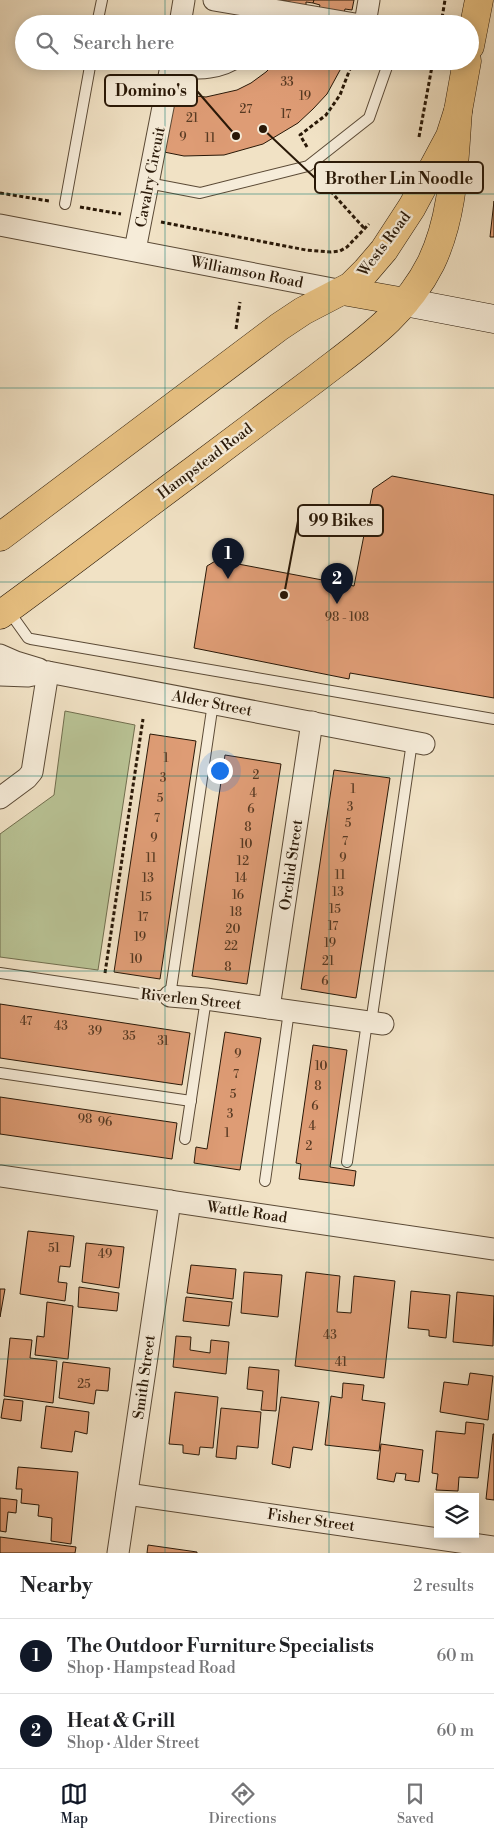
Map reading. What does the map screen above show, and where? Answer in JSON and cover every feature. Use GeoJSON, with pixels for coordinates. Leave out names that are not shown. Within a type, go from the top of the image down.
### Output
{"type":"FeatureCollection","features":[{"type":"Feature","properties":{"kind":"main road"},"geometry":{"type":"LineString","coordinates":[[477,15],[480,0]]}},
{"type":"Feature","properties":{"kind":"main road","name":"Wests Road"},"geometry":{"type":"LineString","coordinates":[[405,302],[431,263],[447,220],[458,111],[465,70]]}},
{"type":"Feature","properties":{"kind":"main road","name":"Wests Road"},"geometry":{"type":"LineString","coordinates":[[343,291],[351,286],[374,262],[412,206],[444,147],[458,111]]}},
{"type":"Feature","properties":{"kind":"main road"},"geometry":{"type":"LineString","coordinates":[[0,537],[278,328],[303,311],[343,291]]}},
{"type":"Feature","properties":{"kind":"main road","name":"Williamson Road"},"geometry":{"type":"LineString","coordinates":[[343,291],[405,302]]}},
{"type":"Feature","properties":{"kind":"main road","name":"Hampstead Road"},"geometry":{"type":"LineString","coordinates":[[4,612],[363,342],[393,317],[405,302]]}},
{"type":"Feature","properties":{"kind":"street"},"geometry":{"type":"LineString","coordinates":[[182,15],[184,0]]}},
{"type":"Feature","properties":{"kind":"street"},"geometry":{"type":"LineString","coordinates":[[214,0],[268,15]]}},
{"type":"Feature","properties":{"kind":"street"},"geometry":{"type":"LineString","coordinates":[[367,15],[370,0]]}},
{"type":"Feature","properties":{"kind":"street","name":"Cavalry Circuit"},"geometry":{"type":"LineString","coordinates":[[136,250],[170,70]]}},
{"type":"Feature","properties":{"kind":"street","name":"Williamson Road"},"geometry":{"type":"LineString","coordinates":[[0,225],[343,291]]}},
{"type":"Feature","properties":{"kind":"street","name":"Williamson Road"},"geometry":{"type":"LineString","coordinates":[[405,302],[494,319]]}},
{"type":"Feature","properties":{"kind":"street"},"geometry":{"type":"LineString","coordinates":[[0,655],[48,672],[32,772],[27,778],[0,798]]}},
{"type":"Feature","properties":{"kind":"street","name":"Alder Street"},"geometry":{"type":"LineString","coordinates":[[0,675],[28,676],[48,672],[418,743]]}},
{"type":"Feature","properties":{"kind":"street","name":"Orchid Street"},"geometry":{"type":"LineString","coordinates":[[279,1010],[312,722]]}},
{"type":"Feature","properties":{"kind":"street","name":"Riverlen Street"},"geometry":{"type":"LineString","coordinates":[[170,996],[206,999],[374,1023]]}},
{"type":"Feature","properties":{"kind":"street","name":"Wattle Road"},"geometry":{"type":"LineString","coordinates":[[0,1176],[494,1249]]}},
{"type":"Feature","properties":{"kind":"street","name":"Smith Street"},"geometry":{"type":"LineString","coordinates":[[118,1553],[170,1201]]}},
{"type":"Feature","properties":{"kind":"street","name":"Fisher Street"},"geometry":{"type":"LineString","coordinates":[[127,1494],[494,1547]]}},
{"type":"Feature","properties":{"kind":"lane"},"geometry":{"type":"LineString","coordinates":[[99,15],[102,0]]}},
{"type":"Feature","properties":{"kind":"lane"},"geometry":{"type":"LineString","coordinates":[[65,204],[89,70]]}},
{"type":"Feature","properties":{"kind":"lane","name":"Cavalry Circuit"},"geometry":{"type":"LineString","coordinates":[[182,70],[199,75],[220,70]]}},
{"type":"Feature","properties":{"kind":"lane"},"geometry":{"type":"LineString","coordinates":[[148,184],[200,193],[308,166],[369,118],[386,70]]}},
{"type":"Feature","properties":{"kind":"lane"},"geometry":{"type":"LineString","coordinates":[[4,612],[31,639],[494,719]]}},
{"type":"Feature","properties":{"kind":"lane"},"geometry":{"type":"LineString","coordinates":[[170,996],[213,703]]}},
{"type":"Feature","properties":{"kind":"lane"},"geometry":{"type":"LineString","coordinates":[[347,1162],[374,1023],[418,743]]}},
{"type":"Feature","properties":{"kind":"lane","name":"Riverlen Street"},"geometry":{"type":"LineString","coordinates":[[0,973],[154,996],[170,996]]}},
{"type":"Feature","properties":{"kind":"lane"},"geometry":{"type":"LineString","coordinates":[[185,1139],[206,999]]}},
{"type":"Feature","properties":{"kind":"lane"},"geometry":{"type":"LineString","coordinates":[[264,1181],[279,1010]]}},
{"type":"Feature","properties":{"kind":"lane"},"geometry":{"type":"LineString","coordinates":[[0,1074],[190,1101]]}},
{"type":"Feature","properties":{"kind":"path"},"geometry":{"type":"LineString","coordinates":[[442,15],[445,0]]}},
{"type":"Feature","properties":{"kind":"path"},"geometry":{"type":"LineString","coordinates":[[418,142],[432,70]]}},
{"type":"Feature","properties":{"kind":"path"},"geometry":{"type":"LineString","coordinates":[[0,193],[306,250],[331,252],[340,251],[348,247],[371,222]]}},
{"type":"Feature","properties":{"kind":"path"},"geometry":{"type":"LineString","coordinates":[[103,988],[143,719]]}},
{"type":"Feature","properties":{"kind":"green space"},"geometry":{"type":"Polygon","coordinates":[[[65,711],[135,725],[98,970],[0,957],[0,834],[54,795],[65,711]]]}},
{"type":"Feature","properties":{"kind":"building"},"geometry":{"type":"Polygon","coordinates":[[[281,0],[314,0],[313,3],[306,2],[306,6],[281,0]]]}},
{"type":"Feature","properties":{"kind":"building"},"geometry":{"type":"Polygon","coordinates":[[[314,0],[354,0],[352,10],[345,9],[344,13],[319,8],[320,5],[313,3],[314,0]]]}},
{"type":"Feature","properties":{"kind":"building"},"geometry":{"type":"Polygon","coordinates":[[[268,70],[340,70],[327,94],[313,109],[298,123],[263,144],[224,155],[184,156],[164,152],[174,94],[206,97],[237,90],[268,70]]]}},
{"type":"Feature","properties":{"kind":"building"},"geometry":{"type":"Polygon","coordinates":[[[494,201],[494,237],[490,237],[494,201]]]}},
{"type":"Feature","properties":{"kind":"building"},"geometry":{"type":"Polygon","coordinates":[[[392,476],[494,495],[494,698],[350,673],[349,679],[194,648],[207,566],[217,560],[354,586],[373,489],[392,476]]]}},
{"type":"Feature","properties":{"kind":"building"},"geometry":{"type":"Polygon","coordinates":[[[150,734],[196,741],[160,979],[114,972],[150,734]]]}},
{"type":"Feature","properties":{"kind":"building"},"geometry":{"type":"Polygon","coordinates":[[[225,755],[281,764],[247,984],[192,976],[225,755]]]}},
{"type":"Feature","properties":{"kind":"building"},"geometry":{"type":"Polygon","coordinates":[[[334,770],[390,778],[356,998],[301,989],[334,770]]]}},
{"type":"Feature","properties":{"kind":"building"},"geometry":{"type":"Polygon","coordinates":[[[0,1004],[190,1033],[182,1085],[0,1058],[0,1004]]]}},
{"type":"Feature","properties":{"kind":"building"},"geometry":{"type":"Polygon","coordinates":[[[225,1032],[261,1038],[240,1170],[194,1163],[196,1147],[207,1149],[225,1032]]]}},
{"type":"Feature","properties":{"kind":"building"},"geometry":{"type":"Polygon","coordinates":[[[313,1045],[347,1050],[330,1167],[356,1171],[354,1186],[299,1179],[301,1164],[296,1163],[313,1045]]]}},
{"type":"Feature","properties":{"kind":"building"},"geometry":{"type":"Polygon","coordinates":[[[0,1097],[177,1123],[172,1159],[0,1134],[0,1097]]]}},
{"type":"Feature","properties":{"kind":"building"},"geometry":{"type":"Polygon","coordinates":[[[28,1231],[74,1236],[70,1267],[60,1266],[58,1282],[67,1283],[65,1301],[20,1294],[28,1231]]]}},
{"type":"Feature","properties":{"kind":"building"},"geometry":{"type":"Polygon","coordinates":[[[86,1243],[124,1247],[119,1288],[82,1282],[86,1243]]]}},
{"type":"Feature","properties":{"kind":"building"},"geometry":{"type":"Polygon","coordinates":[[[191,1265],[236,1269],[233,1299],[187,1293],[191,1265]]]}},
{"type":"Feature","properties":{"kind":"building"},"geometry":{"type":"Polygon","coordinates":[[[244,1272],[282,1275],[278,1317],[241,1313],[244,1272]]]}},
{"type":"Feature","properties":{"kind":"building"},"geometry":{"type":"Polygon","coordinates":[[[306,1272],[340,1276],[337,1312],[351,1313],[354,1276],[395,1281],[384,1378],[295,1366],[306,1272]]]}},
{"type":"Feature","properties":{"kind":"building"},"geometry":{"type":"Polygon","coordinates":[[[79,1287],[119,1293],[117,1311],[78,1307],[79,1287]]]}},
{"type":"Feature","properties":{"kind":"building"},"geometry":{"type":"Polygon","coordinates":[[[0,1289],[5,1289],[0,1317],[0,1289]]]}},
{"type":"Feature","properties":{"kind":"building"},"geometry":{"type":"Polygon","coordinates":[[[411,1291],[450,1295],[446,1338],[429,1336],[429,1330],[408,1328],[411,1291]]]}},
{"type":"Feature","properties":{"kind":"building"},"geometry":{"type":"Polygon","coordinates":[[[457,1292],[494,1296],[493,1346],[453,1342],[457,1292]]]}},
{"type":"Feature","properties":{"kind":"building"},"geometry":{"type":"Polygon","coordinates":[[[186,1297],[232,1302],[229,1326],[183,1321],[186,1297]]]}},
{"type":"Feature","properties":{"kind":"building"},"geometry":{"type":"Polygon","coordinates":[[[47,1302],[73,1306],[68,1359],[35,1355],[37,1336],[44,1337],[47,1302]]]}},
{"type":"Feature","properties":{"kind":"building"},"geometry":{"type":"Polygon","coordinates":[[[176,1336],[191,1337],[190,1350],[210,1353],[211,1340],[229,1342],[226,1374],[173,1367],[176,1336]]]}},
{"type":"Feature","properties":{"kind":"building"},"geometry":{"type":"Polygon","coordinates":[[[10,1338],[32,1340],[30,1358],[57,1361],[53,1403],[4,1396],[10,1338]]]}},
{"type":"Feature","properties":{"kind":"building"},"geometry":{"type":"Polygon","coordinates":[[[63,1362],[110,1368],[108,1391],[96,1390],[94,1404],[59,1398],[63,1362]]]}},
{"type":"Feature","properties":{"kind":"building"},"geometry":{"type":"Polygon","coordinates":[[[249,1367],[279,1370],[276,1411],[261,1410],[263,1391],[247,1389],[249,1367]]]}},
{"type":"Feature","properties":{"kind":"building"},"geometry":{"type":"Polygon","coordinates":[[[470,1373],[493,1376],[488,1420],[440,1412],[444,1382],[468,1385],[470,1373]]]}},
{"type":"Feature","properties":{"kind":"building"},"geometry":{"type":"Polygon","coordinates":[[[343,1383],[364,1385],[362,1400],[385,1403],[379,1451],[325,1445],[331,1396],[342,1398],[343,1383]]]}},
{"type":"Feature","properties":{"kind":"building"},"geometry":{"type":"Polygon","coordinates":[[[175,1392],[218,1397],[213,1448],[200,1447],[199,1455],[183,1453],[183,1445],[169,1444],[175,1392]]]}},
{"type":"Feature","properties":{"kind":"building"},"geometry":{"type":"Polygon","coordinates":[[[281,1397],[319,1402],[312,1450],[293,1447],[290,1468],[272,1464],[281,1397]]]}},
{"type":"Feature","properties":{"kind":"building"},"geometry":{"type":"Polygon","coordinates":[[[4,1399],[23,1401],[21,1421],[1,1418],[4,1399]]]}},
{"type":"Feature","properties":{"kind":"building"},"geometry":{"type":"Polygon","coordinates":[[[46,1406],[89,1412],[87,1434],[75,1431],[72,1452],[41,1448],[46,1406]]]}},
{"type":"Feature","properties":{"kind":"building"},"geometry":{"type":"Polygon","coordinates":[[[221,1408],[261,1412],[258,1448],[237,1446],[236,1459],[216,1457],[221,1408]]]}},
{"type":"Feature","properties":{"kind":"building"},"geometry":{"type":"Polygon","coordinates":[[[466,1422],[484,1424],[478,1478],[459,1477],[458,1491],[436,1490],[438,1474],[432,1473],[436,1431],[465,1434],[466,1422]]]}},
{"type":"Feature","properties":{"kind":"building"},"geometry":{"type":"Polygon","coordinates":[[[494,1434],[494,1500],[486,1499],[494,1434]]]}},
{"type":"Feature","properties":{"kind":"building"},"geometry":{"type":"Polygon","coordinates":[[[381,1444],[423,1450],[419,1482],[405,1480],[406,1474],[396,1473],[394,1482],[377,1479],[381,1444]]]}},
{"type":"Feature","properties":{"kind":"building"},"geometry":{"type":"Polygon","coordinates":[[[18,1467],[78,1472],[71,1544],[51,1541],[52,1518],[38,1516],[39,1505],[21,1503],[22,1489],[16,1489],[18,1467]]]}},
{"type":"Feature","properties":{"kind":"building"},"geometry":{"type":"Polygon","coordinates":[[[0,1498],[17,1500],[16,1513],[8,1512],[6,1532],[0,1531],[0,1498]]]}},
{"type":"Feature","properties":{"kind":"building"},"geometry":{"type":"Polygon","coordinates":[[[0,1537],[76,1547],[75,1553],[0,1553],[0,1537]]]}},
{"type":"Feature","properties":{"kind":"building"},"geometry":{"type":"Polygon","coordinates":[[[148,1545],[197,1552],[197,1553],[147,1553],[148,1545]]]}},
{"type":"Feature","properties":{"kind":"place","name":"Brother Lin Noodle"},"geometry":{"type":"Point","coordinates":[263,129]}},
{"type":"Feature","properties":{"kind":"place","name":"Domino's"},"geometry":{"type":"Point","coordinates":[236,136]}},
{"type":"Feature","properties":{"kind":"place","name":"The Outdoor Furniture Specialists"},"geometry":{"type":"Point","coordinates":[228,579]}},
{"type":"Feature","properties":{"kind":"place","name":"99 Bikes"},"geometry":{"type":"Point","coordinates":[284,595]}},
{"type":"Feature","properties":{"kind":"place","name":"Heat & Grill"},"geometry":{"type":"Point","coordinates":[337,604]}}]}
